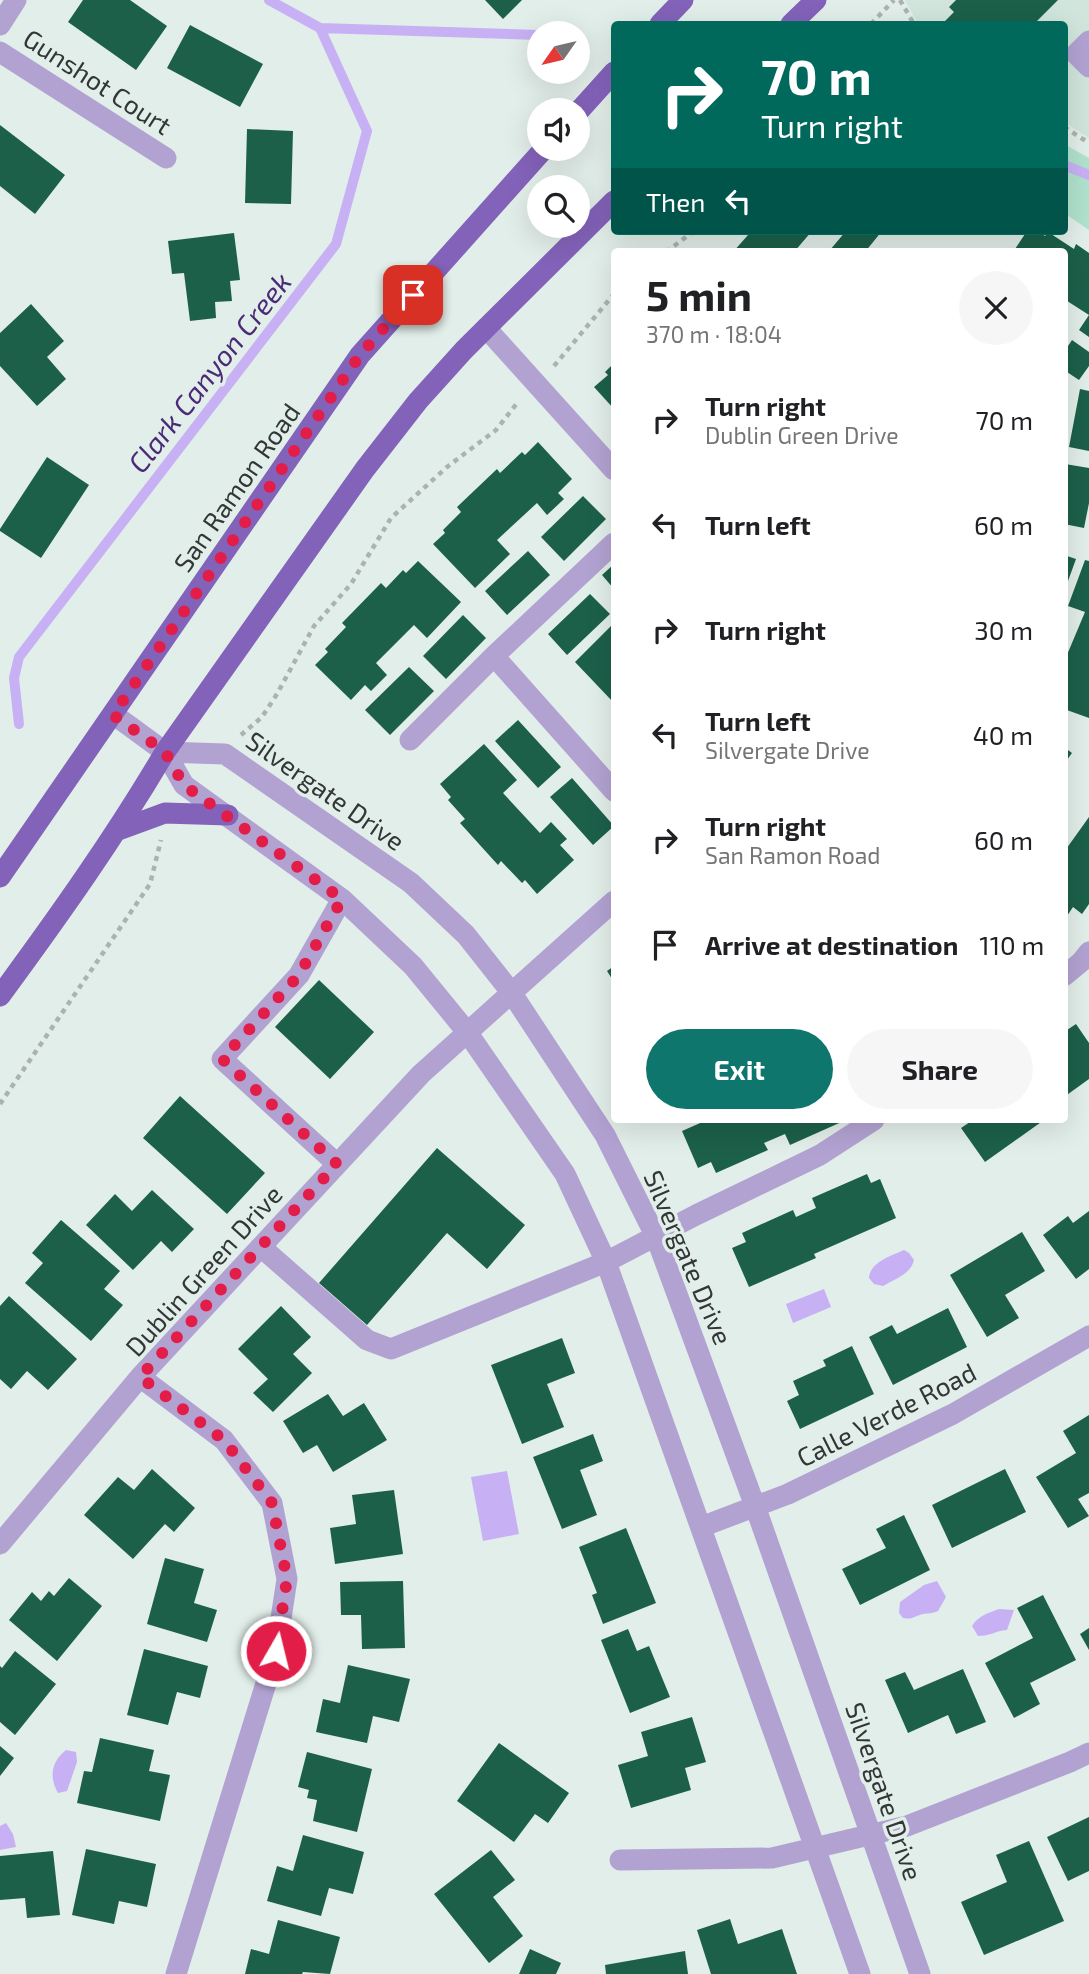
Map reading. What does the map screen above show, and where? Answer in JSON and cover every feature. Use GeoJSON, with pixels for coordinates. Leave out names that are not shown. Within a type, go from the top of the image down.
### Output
{"type":"FeatureCollection","features":[{"type":"Feature","properties":{"kind":"main road"},"geometry":{"type":"LineString","coordinates":[[663,21],[683,0]]}},
{"type":"Feature","properties":{"kind":"main road"},"geometry":{"type":"LineString","coordinates":[[794,21],[816,0]]}},
{"type":"Feature","properties":{"kind":"main road"},"geometry":{"type":"LineString","coordinates":[[590,99],[611,75]]}},
{"type":"Feature","properties":{"kind":"main road","name":"San Ramon Road"},"geometry":{"type":"LineString","coordinates":[[0,877],[360,355],[533,161]]}},
{"type":"Feature","properties":{"kind":"main road"},"geometry":{"type":"LineString","coordinates":[[0,996],[136,802],[165,752],[365,469],[418,401],[486,328],[611,204]]}},
{"type":"Feature","properties":{"kind":"main road"},"geometry":{"type":"LineString","coordinates":[[116,831],[165,813],[228,815]]}},
{"type":"Feature","properties":{"kind":"street"},"geometry":{"type":"LineString","coordinates":[[0,25],[16,0]]}},
{"type":"Feature","properties":{"kind":"street"},"geometry":{"type":"LineString","coordinates":[[1089,41],[1076,54],[1089,67]]}},
{"type":"Feature","properties":{"kind":"street","name":"Gunshot Court"},"geometry":{"type":"LineString","coordinates":[[0,52],[166,158]]}},
{"type":"Feature","properties":{"kind":"street"},"geometry":{"type":"LineString","coordinates":[[486,328],[611,467]]}},
{"type":"Feature","properties":{"kind":"street"},"geometry":{"type":"LineString","coordinates":[[410,740],[611,546]]}},
{"type":"Feature","properties":{"kind":"street"},"geometry":{"type":"LineString","coordinates":[[494,656],[611,788]]}},
{"type":"Feature","properties":{"kind":"street"},"geometry":{"type":"LineString","coordinates":[[113,715],[165,752],[184,785],[342,899],[413,966],[467,1032],[565,1174],[606,1262],[860,1974]]}},
{"type":"Feature","properties":{"kind":"street","name":"Silvergate Drive"},"geometry":{"type":"LineString","coordinates":[[165,752],[225,754],[411,883],[466,935],[511,992],[604,1135],[656,1237],[755,1507],[920,1974]]}},
{"type":"Feature","properties":{"kind":"street"},"geometry":{"type":"LineString","coordinates":[[337,1164],[222,1059],[299,975],[342,899]]}},
{"type":"Feature","properties":{"kind":"street","name":"Dublin Green Drive"},"geometry":{"type":"LineString","coordinates":[[176,1974],[276,1651],[287,1579],[272,1503],[224,1440],[140,1377],[421,1074],[611,904]]}},
{"type":"Feature","properties":{"kind":"street"},"geometry":{"type":"LineString","coordinates":[[1068,973],[1089,952]]}},
{"type":"Feature","properties":{"kind":"street"},"geometry":{"type":"LineString","coordinates":[[261,1247],[367,1339],[391,1349],[606,1262],[820,1154],[869,1123]]}},
{"type":"Feature","properties":{"kind":"street","name":"Calle Verde Road"},"geometry":{"type":"LineString","coordinates":[[701,1527],[788,1494],[953,1414],[1089,1336]]}},
{"type":"Feature","properties":{"kind":"street"},"geometry":{"type":"LineString","coordinates":[[0,1544],[140,1377]]}},
{"type":"Feature","properties":{"kind":"street"},"geometry":{"type":"LineString","coordinates":[[620,1860],[772,1858],[907,1826],[1089,1753]]}},
{"type":"Feature","properties":{"kind":"path"},"geometry":{"type":"LineString","coordinates":[[874,21],[894,0]]}},
{"type":"Feature","properties":{"kind":"path"},"geometry":{"type":"LineString","coordinates":[[900,0],[912,21]]}},
{"type":"Feature","properties":{"kind":"path"},"geometry":{"type":"LineString","coordinates":[[1068,130],[1089,143]]}},
{"type":"Feature","properties":{"kind":"path"},"geometry":{"type":"LineString","coordinates":[[671,248],[689,235]]}},
{"type":"Feature","properties":{"kind":"path"},"geometry":{"type":"LineString","coordinates":[[262,716],[314,626],[352,584],[391,518],[447,467],[496,430],[527,391],[558,362],[611,298]]}},
{"type":"Feature","properties":{"kind":"path"},"geometry":{"type":"LineString","coordinates":[[0,1104],[150,884],[160,845]]}},
{"type":"Feature","properties":{"kind":"shaded area"},"geometry":{"type":"Polygon","coordinates":[[[905,0],[1089,0],[1089,138],[1068,125],[1068,21],[916,21],[905,0]]]}},
{"type":"Feature","properties":{"kind":"shaded area"},"geometry":{"type":"Polygon","coordinates":[[[904,1250],[914,1260],[910,1269],[883,1286],[874,1284],[869,1278],[873,1268],[882,1260],[904,1250]]]}},
{"type":"Feature","properties":{"kind":"shaded area"},"geometry":{"type":"Polygon","coordinates":[[[824,1289],[831,1307],[793,1323],[786,1304],[824,1289]]]}},
{"type":"Feature","properties":{"kind":"shaded area"},"geometry":{"type":"Polygon","coordinates":[[[507,1471],[519,1534],[483,1541],[471,1477],[507,1471]]]}},
{"type":"Feature","properties":{"kind":"shaded area"},"geometry":{"type":"Polygon","coordinates":[[[937,1581],[946,1597],[938,1611],[903,1618],[899,1613],[900,1602],[924,1585],[937,1581]]]}},
{"type":"Feature","properties":{"kind":"shaded area"},"geometry":{"type":"Polygon","coordinates":[[[999,1609],[1014,1610],[1007,1630],[978,1636],[972,1626],[974,1623],[999,1609]]]}},
{"type":"Feature","properties":{"kind":"shaded area"},"geometry":{"type":"Polygon","coordinates":[[[66,1750],[76,1752],[77,1762],[67,1791],[58,1793],[53,1781],[53,1770],[66,1750]]]}},
{"type":"Feature","properties":{"kind":"shaded area"},"geometry":{"type":"Polygon","coordinates":[[[6,1823],[13,1834],[16,1847],[0,1850],[0,1826],[6,1823]]]}},
{"type":"Feature","properties":{"kind":"green space"},"geometry":{"type":"Polygon","coordinates":[[[1068,146],[1089,158],[1089,230],[1068,216],[1068,146]]]}},
{"type":"Feature","properties":{"kind":"building"},"geometry":{"type":"Polygon","coordinates":[[[83,0],[130,0],[167,26],[136,70],[68,22],[83,0]]]}},
{"type":"Feature","properties":{"kind":"building"},"geometry":{"type":"Polygon","coordinates":[[[485,0],[522,0],[503,19],[485,0]]]}},
{"type":"Feature","properties":{"kind":"building"},"geometry":{"type":"Polygon","coordinates":[[[956,0],[1058,0],[1037,21],[945,21],[954,12],[949,7],[956,0]]]}},
{"type":"Feature","properties":{"kind":"building"},"geometry":{"type":"Polygon","coordinates":[[[190,25],[263,64],[240,107],[167,68],[190,25]]]}},
{"type":"Feature","properties":{"kind":"building"},"geometry":{"type":"Polygon","coordinates":[[[0,125],[65,175],[35,214],[0,186],[0,125]]]}},
{"type":"Feature","properties":{"kind":"building"},"geometry":{"type":"Polygon","coordinates":[[[247,129],[293,131],[291,204],[245,203],[247,129]]]}},
{"type":"Feature","properties":{"kind":"building"},"geometry":{"type":"Polygon","coordinates":[[[234,233],[240,280],[230,281],[232,301],[215,302],[216,318],[190,321],[184,273],[172,274],[168,241],[234,233]]]}},
{"type":"Feature","properties":{"kind":"building"},"geometry":{"type":"Polygon","coordinates":[[[748,235],[809,235],[797,248],[737,248],[748,235]]]}},
{"type":"Feature","properties":{"kind":"building"},"geometry":{"type":"Polygon","coordinates":[[[843,235],[879,235],[868,248],[832,248],[843,235]]]}},
{"type":"Feature","properties":{"kind":"building"},"geometry":{"type":"Polygon","coordinates":[[[1024,235],[1053,235],[1074,249],[1076,244],[1089,253],[1089,315],[1068,302],[1068,248],[1016,248],[1024,235]]]}},
{"type":"Feature","properties":{"kind":"building"},"geometry":{"type":"Polygon","coordinates":[[[31,304],[64,341],[47,357],[66,379],[37,406],[0,366],[0,333],[31,304]]]}},
{"type":"Feature","properties":{"kind":"building"},"geometry":{"type":"Polygon","coordinates":[[[1089,315],[1089,337],[1079,330],[1089,315]]]}},
{"type":"Feature","properties":{"kind":"building"},"geometry":{"type":"Polygon","coordinates":[[[1072,340],[1089,352],[1089,366],[1079,380],[1068,373],[1068,346],[1072,340]]]}},
{"type":"Feature","properties":{"kind":"building"},"geometry":{"type":"Polygon","coordinates":[[[611,366],[611,406],[594,387],[608,375],[605,372],[611,366]]]}},
{"type":"Feature","properties":{"kind":"building"},"geometry":{"type":"Polygon","coordinates":[[[1080,389],[1089,391],[1089,451],[1069,447],[1080,389]]]}},
{"type":"Feature","properties":{"kind":"building"},"geometry":{"type":"Polygon","coordinates":[[[538,442],[572,479],[558,493],[564,499],[547,515],[537,503],[497,540],[510,554],[475,588],[433,544],[461,512],[457,507],[497,469],[500,473],[522,452],[525,455],[538,442]]]}},
{"type":"Feature","properties":{"kind":"building"},"geometry":{"type":"Polygon","coordinates":[[[47,457],[89,485],[41,558],[0,529],[47,457]]]}},
{"type":"Feature","properties":{"kind":"building"},"geometry":{"type":"Polygon","coordinates":[[[1068,464],[1089,468],[1089,503],[1084,528],[1068,525],[1068,464]]]}},
{"type":"Feature","properties":{"kind":"building"},"geometry":{"type":"Polygon","coordinates":[[[583,496],[606,519],[564,561],[541,537],[583,496]]]}},
{"type":"Feature","properties":{"kind":"building"},"geometry":{"type":"Polygon","coordinates":[[[528,551],[550,575],[507,615],[485,591],[528,551]]]}},
{"type":"Feature","properties":{"kind":"building"},"geometry":{"type":"Polygon","coordinates":[[[1068,556],[1076,559],[1068,581],[1068,556]]]}},
{"type":"Feature","properties":{"kind":"building"},"geometry":{"type":"Polygon","coordinates":[[[1085,560],[1089,561],[1089,718],[1068,710],[1068,652],[1085,612],[1068,606],[1085,560]]]}},
{"type":"Feature","properties":{"kind":"building"},"geometry":{"type":"Polygon","coordinates":[[[418,561],[461,602],[427,638],[414,625],[376,663],[387,675],[371,691],[365,685],[351,700],[315,665],[328,652],[325,649],[346,627],[342,623],[381,583],[386,588],[403,570],[406,573],[418,561]]]}},
{"type":"Feature","properties":{"kind":"building"},"geometry":{"type":"Polygon","coordinates":[[[611,567],[611,586],[602,575],[611,567]]]}},
{"type":"Feature","properties":{"kind":"building"},"geometry":{"type":"Polygon","coordinates":[[[590,594],[610,614],[567,655],[548,634],[590,594]]]}},
{"type":"Feature","properties":{"kind":"building"},"geometry":{"type":"Polygon","coordinates":[[[463,615],[486,638],[446,679],[423,656],[463,615]]]}},
{"type":"Feature","properties":{"kind":"building"},"geometry":{"type":"Polygon","coordinates":[[[611,626],[611,700],[575,662],[611,626]]]}},
{"type":"Feature","properties":{"kind":"building"},"geometry":{"type":"Polygon","coordinates":[[[409,667],[434,691],[390,735],[365,710],[409,667]]]}},
{"type":"Feature","properties":{"kind":"building"},"geometry":{"type":"Polygon","coordinates":[[[518,720],[561,767],[538,788],[495,741],[518,720]]]}},
{"type":"Feature","properties":{"kind":"building"},"geometry":{"type":"Polygon","coordinates":[[[484,744],[517,780],[503,793],[540,833],[551,822],[567,839],[560,845],[574,860],[537,894],[525,880],[522,883],[501,861],[498,865],[460,823],[465,819],[448,800],[451,797],[440,784],[484,744]]]}},
{"type":"Feature","properties":{"kind":"building"},"geometry":{"type":"Polygon","coordinates":[[[572,778],[611,823],[611,829],[593,845],[550,797],[572,778]]]}},
{"type":"Feature","properties":{"kind":"building"},"geometry":{"type":"Polygon","coordinates":[[[1089,817],[1089,904],[1082,914],[1073,907],[1068,914],[1068,846],[1089,817]]]}},
{"type":"Feature","properties":{"kind":"building"},"geometry":{"type":"Polygon","coordinates":[[[319,980],[374,1032],[330,1079],[275,1027],[319,980]]]}},
{"type":"Feature","properties":{"kind":"building"},"geometry":{"type":"Polygon","coordinates":[[[1076,1024],[1089,1043],[1089,1079],[1068,1094],[1068,1029],[1076,1024]]]}},
{"type":"Feature","properties":{"kind":"building"},"geometry":{"type":"Polygon","coordinates":[[[180,1096],[265,1173],[227,1214],[143,1138],[180,1096]]]}},
{"type":"Feature","properties":{"kind":"building"},"geometry":{"type":"Polygon","coordinates":[[[700,1123],[839,1123],[790,1145],[785,1134],[764,1143],[768,1150],[716,1173],[711,1162],[698,1168],[682,1131],[700,1123]]]}},
{"type":"Feature","properties":{"kind":"building"},"geometry":{"type":"Polygon","coordinates":[[[968,1123],[1040,1123],[985,1162],[961,1128],[968,1123]]]}},
{"type":"Feature","properties":{"kind":"building"},"geometry":{"type":"Polygon","coordinates":[[[437,1148],[525,1225],[487,1269],[447,1233],[367,1325],[319,1283],[437,1148]]]}},
{"type":"Feature","properties":{"kind":"building"},"geometry":{"type":"Polygon","coordinates":[[[867,1174],[871,1183],[880,1179],[896,1218],[814,1254],[816,1258],[749,1287],[732,1248],[746,1242],[742,1233],[793,1210],[796,1217],[816,1208],[812,1198],[867,1174]]]}},
{"type":"Feature","properties":{"kind":"building"},"geometry":{"type":"Polygon","coordinates":[[[152,1190],[194,1229],[172,1252],[161,1241],[133,1270],[86,1225],[115,1194],[132,1211],[152,1190]]]}},
{"type":"Feature","properties":{"kind":"building"},"geometry":{"type":"Polygon","coordinates":[[[1089,1211],[1089,1269],[1076,1279],[1043,1235],[1068,1216],[1073,1223],[1089,1211]]]}},
{"type":"Feature","properties":{"kind":"building"},"geometry":{"type":"Polygon","coordinates":[[[61,1220],[120,1271],[104,1289],[123,1305],[91,1341],[25,1283],[43,1263],[32,1253],[61,1220]]]}},
{"type":"Feature","properties":{"kind":"building"},"geometry":{"type":"Polygon","coordinates":[[[1022,1232],[1045,1271],[1005,1295],[1019,1318],[987,1337],[950,1275],[1022,1232]]]}},
{"type":"Feature","properties":{"kind":"building"},"geometry":{"type":"Polygon","coordinates":[[[9,1296],[77,1359],[48,1390],[27,1371],[11,1389],[0,1379],[0,1306],[9,1296]]]}},
{"type":"Feature","properties":{"kind":"building"},"geometry":{"type":"Polygon","coordinates":[[[281,1306],[311,1337],[293,1354],[312,1373],[273,1412],[253,1393],[268,1379],[238,1349],[281,1306]]]}},
{"type":"Feature","properties":{"kind":"building"},"geometry":{"type":"Polygon","coordinates":[[[948,1308],[967,1347],[893,1385],[869,1337],[892,1325],[897,1334],[948,1308]]]}},
{"type":"Feature","properties":{"kind":"building"},"geometry":{"type":"Polygon","coordinates":[[[562,1338],[575,1373],[547,1384],[564,1427],[522,1444],[491,1365],[562,1338]]]}},
{"type":"Feature","properties":{"kind":"building"},"geometry":{"type":"Polygon","coordinates":[[[852,1346],[874,1394],[800,1429],[787,1401],[799,1395],[793,1381],[826,1366],[823,1360],[852,1346]]]}},
{"type":"Feature","properties":{"kind":"building"},"geometry":{"type":"Polygon","coordinates":[[[328,1394],[343,1416],[364,1403],[387,1440],[333,1472],[317,1445],[303,1453],[283,1421],[328,1394]]]}},
{"type":"Feature","properties":{"kind":"building"},"geometry":{"type":"Polygon","coordinates":[[[1089,1415],[1089,1493],[1078,1499],[1089,1516],[1068,1528],[1036,1477],[1076,1453],[1063,1431],[1089,1415]]]}},
{"type":"Feature","properties":{"kind":"building"},"geometry":{"type":"Polygon","coordinates":[[[593,1434],[603,1461],[580,1470],[597,1515],[562,1529],[533,1457],[593,1434]]]}},
{"type":"Feature","properties":{"kind":"building"},"geometry":{"type":"Polygon","coordinates":[[[152,1469],[195,1508],[174,1532],[165,1524],[133,1559],[84,1515],[118,1477],[134,1490],[152,1469]]]}},
{"type":"Feature","properties":{"kind":"building"},"geometry":{"type":"Polygon","coordinates":[[[1005,1469],[1026,1512],[952,1548],[932,1505],[1005,1469]]]}},
{"type":"Feature","properties":{"kind":"building"},"geometry":{"type":"Polygon","coordinates":[[[394,1490],[403,1554],[335,1564],[330,1528],[356,1524],[352,1495],[394,1490]]]}},
{"type":"Feature","properties":{"kind":"building"},"geometry":{"type":"Polygon","coordinates":[[[904,1515],[930,1570],[860,1605],[842,1569],[886,1548],[876,1529],[904,1515]]]}},
{"type":"Feature","properties":{"kind":"building"},"geometry":{"type":"Polygon","coordinates":[[[626,1528],[656,1603],[603,1624],[592,1595],[597,1593],[579,1547],[626,1528]]]}},
{"type":"Feature","properties":{"kind":"building"},"geometry":{"type":"Polygon","coordinates":[[[165,1558],[204,1569],[194,1603],[217,1610],[207,1642],[147,1624],[165,1558]]]}},
{"type":"Feature","properties":{"kind":"building"},"geometry":{"type":"Polygon","coordinates":[[[69,1578],[102,1606],[57,1661],[9,1620],[32,1592],[41,1601],[49,1591],[54,1596],[69,1578]]]}},
{"type":"Feature","properties":{"kind":"building"},"geometry":{"type":"Polygon","coordinates":[[[403,1581],[405,1648],[362,1649],[361,1615],[341,1615],[340,1582],[403,1581]]]}},
{"type":"Feature","properties":{"kind":"building"},"geometry":{"type":"Polygon","coordinates":[[[1043,1595],[1076,1660],[1030,1683],[1040,1704],[1014,1718],[985,1663],[1033,1638],[1017,1608],[1043,1595]]]}},
{"type":"Feature","properties":{"kind":"building"},"geometry":{"type":"Polygon","coordinates":[[[1089,1628],[1089,1650],[1080,1634],[1089,1628]]]}},
{"type":"Feature","properties":{"kind":"building"},"geometry":{"type":"Polygon","coordinates":[[[628,1629],[637,1651],[649,1646],[670,1697],[630,1713],[601,1640],[628,1629]]]}},
{"type":"Feature","properties":{"kind":"building"},"geometry":{"type":"Polygon","coordinates":[[[144,1649],[208,1666],[200,1698],[177,1692],[168,1725],[127,1715],[144,1649]]]}},
{"type":"Feature","properties":{"kind":"building"},"geometry":{"type":"Polygon","coordinates":[[[15,1651],[56,1684],[15,1735],[0,1722],[0,1666],[2,1668],[15,1651]]]}},
{"type":"Feature","properties":{"kind":"building"},"geometry":{"type":"Polygon","coordinates":[[[348,1665],[410,1679],[399,1722],[373,1716],[367,1743],[316,1732],[323,1699],[340,1703],[348,1665]]]}},
{"type":"Feature","properties":{"kind":"building"},"geometry":{"type":"Polygon","coordinates":[[[963,1669],[986,1722],[956,1734],[948,1715],[908,1733],[885,1680],[905,1672],[914,1690],[963,1669]]]}},
{"type":"Feature","properties":{"kind":"building"},"geometry":{"type":"Polygon","coordinates":[[[692,1717],[706,1762],[685,1768],[691,1790],[631,1808],[618,1765],[648,1756],[641,1732],[692,1717]]]}},
{"type":"Feature","properties":{"kind":"building"},"geometry":{"type":"Polygon","coordinates":[[[100,1738],[154,1750],[149,1771],[170,1775],[160,1821],[77,1803],[84,1771],[92,1772],[100,1738]]]}},
{"type":"Feature","properties":{"kind":"building"},"geometry":{"type":"Polygon","coordinates":[[[499,1743],[569,1793],[548,1823],[535,1814],[514,1842],[457,1801],[499,1743]]]}},
{"type":"Feature","properties":{"kind":"building"},"geometry":{"type":"Polygon","coordinates":[[[0,1746],[14,1758],[0,1776],[0,1746]]]}},
{"type":"Feature","properties":{"kind":"building"},"geometry":{"type":"Polygon","coordinates":[[[307,1752],[372,1769],[357,1832],[313,1821],[317,1800],[307,1798],[309,1790],[298,1787],[307,1752]]]}},
{"type":"Feature","properties":{"kind":"building"},"geometry":{"type":"Polygon","coordinates":[[[1089,1817],[1089,1871],[1068,1881],[1047,1837],[1089,1817]]]}},
{"type":"Feature","properties":{"kind":"building"},"geometry":{"type":"Polygon","coordinates":[[[303,1835],[364,1852],[353,1894],[329,1888],[321,1916],[267,1901],[277,1866],[293,1871],[303,1835]]]}},
{"type":"Feature","properties":{"kind":"building"},"geometry":{"type":"Polygon","coordinates":[[[1029,1841],[1064,1921],[984,1955],[961,1902],[1007,1882],[996,1855],[1029,1841]]]}},
{"type":"Feature","properties":{"kind":"building"},"geometry":{"type":"Polygon","coordinates":[[[86,1849],[156,1864],[147,1907],[119,1901],[114,1924],[72,1915],[86,1849]]]}},
{"type":"Feature","properties":{"kind":"building"},"geometry":{"type":"Polygon","coordinates":[[[491,1850],[515,1880],[493,1897],[523,1936],[489,1963],[434,1894],[491,1850]]]}},
{"type":"Feature","properties":{"kind":"building"},"geometry":{"type":"Polygon","coordinates":[[[53,1851],[60,1915],[27,1918],[25,1898],[0,1900],[0,1856],[53,1851]]]}},
{"type":"Feature","properties":{"kind":"building"},"geometry":{"type":"Polygon","coordinates":[[[730,1919],[738,1944],[782,1929],[797,1974],[711,1974],[697,1930],[730,1919]]]}},
{"type":"Feature","properties":{"kind":"building"},"geometry":{"type":"Polygon","coordinates":[[[278,1920],[340,1937],[330,1974],[245,1974],[251,1949],[269,1954],[278,1920]]]}},
{"type":"Feature","properties":{"kind":"building"},"geometry":{"type":"Polygon","coordinates":[[[530,1949],[561,1963],[556,1974],[519,1974],[530,1949]]]}},
{"type":"Feature","properties":{"kind":"building"},"geometry":{"type":"Polygon","coordinates":[[[685,1951],[688,1974],[606,1974],[605,1965],[685,1951]]]}},
{"type":"Feature","properties":{"kind":"waterway"},"geometry":{"type":"LineString","coordinates":[[269,0],[320,28],[527,35]]}},
{"type":"Feature","properties":{"kind":"waterway","name":"Clark Canyon Creek"},"geometry":{"type":"LineString","coordinates":[[19,724],[14,678],[19,657],[336,244],[367,131],[320,28]]}},
{"type":"Feature","properties":{"kind":"waterway"},"geometry":{"type":"LineString","coordinates":[[1068,167],[1089,175]]}},
{"type":"Feature","properties":{"kind":"route"},"geometry":{"type":"LineString","coordinates":[[276,1651],[287,1579],[272,1503],[224,1440],[140,1377],[337,1164],[222,1059],[299,975],[342,899],[184,785],[165,752],[113,715],[360,355],[413,295]]}}]}
